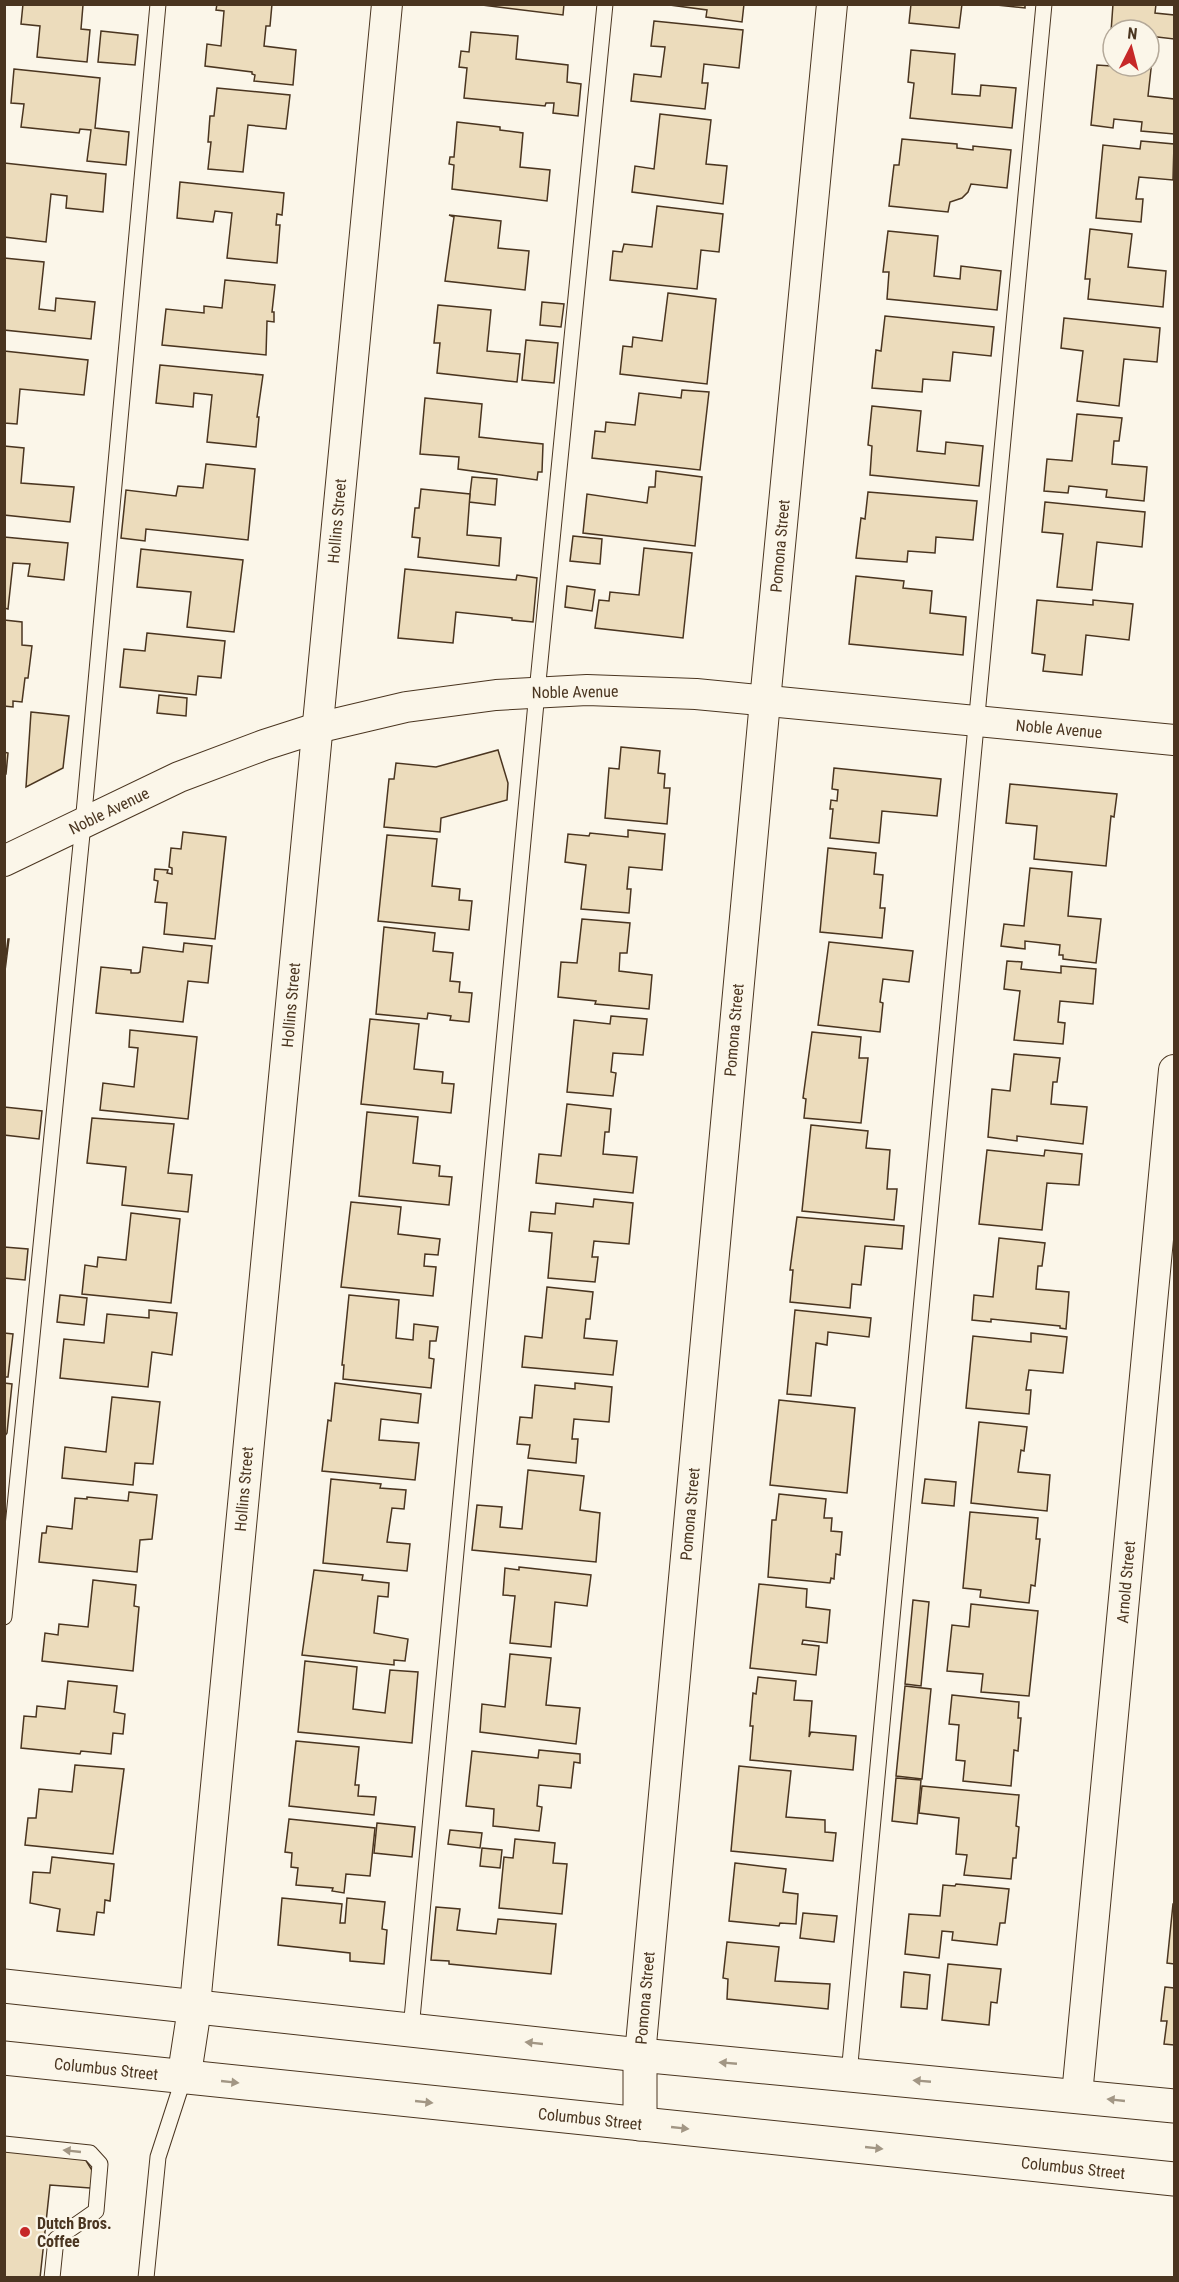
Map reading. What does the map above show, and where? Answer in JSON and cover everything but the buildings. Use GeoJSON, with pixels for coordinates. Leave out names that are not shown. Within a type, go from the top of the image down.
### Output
{"type":"FeatureCollection","features":[{"type":"Feature","properties":{"kind":"main road"},"geometry":{"type":"LineString","coordinates":[[4,1986],[640,2055],[1174,2106]]}},
{"type":"Feature","properties":{"kind":"main road"},"geometry":{"type":"LineString","coordinates":[[184,2077],[195,2005]]}},
{"type":"Feature","properties":{"kind":"main road"},"geometry":{"type":"LineString","coordinates":[[640,2055],[640,2124]]}},
{"type":"Feature","properties":{"kind":"main road","name":"Columbus Street"},"geometry":{"type":"LineString","coordinates":[[4,2058],[1174,2179]]}},
{"type":"Feature","properties":{"kind":"street","name":"Hollins Street"},"geometry":{"type":"LineString","coordinates":[[195,2005],[387,4]]}},
{"type":"Feature","properties":{"kind":"street","name":"Pomona Street"},"geometry":{"type":"LineString","coordinates":[[640,2055],[832,4]]}},
{"type":"Feature","properties":{"kind":"street","name":"Noble Avenue"},"geometry":{"type":"LineString","coordinates":[[4,861],[179,777],[264,745],[317,728],[406,707],[496,695],[587,690],[696,694],[1174,741]]}},
{"type":"Feature","properties":{"kind":"street","name":"Arnold Street"},"geometry":{"type":"LineString","coordinates":[[1077,2095],[1174,1070]]}},
{"type":"Feature","properties":{"kind":"lane"},"geometry":{"type":"LineString","coordinates":[[4,1617],[82,824],[158,4]]}},
{"type":"Feature","properties":{"kind":"lane"},"geometry":{"type":"LineString","coordinates":[[411,2030],[537,692],[605,4]]}},
{"type":"Feature","properties":{"kind":"lane"},"geometry":{"type":"LineString","coordinates":[[849,2074],[1044,4]]}},
{"type":"Feature","properties":{"kind":"lane"},"geometry":{"type":"LineString","coordinates":[[146,2277],[159,2157],[184,2077]]}},
{"type":"Feature","properties":{"kind":"lane"},"geometry":{"type":"LineString","coordinates":[[4,2144],[90,2153],[100,2164],[96,2211],[56,2239],[52,2277]]}},
{"type":"Feature","properties":{"kind":"place","name":"Dutch Bros. Coffee"},"geometry":{"type":"Point","coordinates":[25,2232]}}]}
